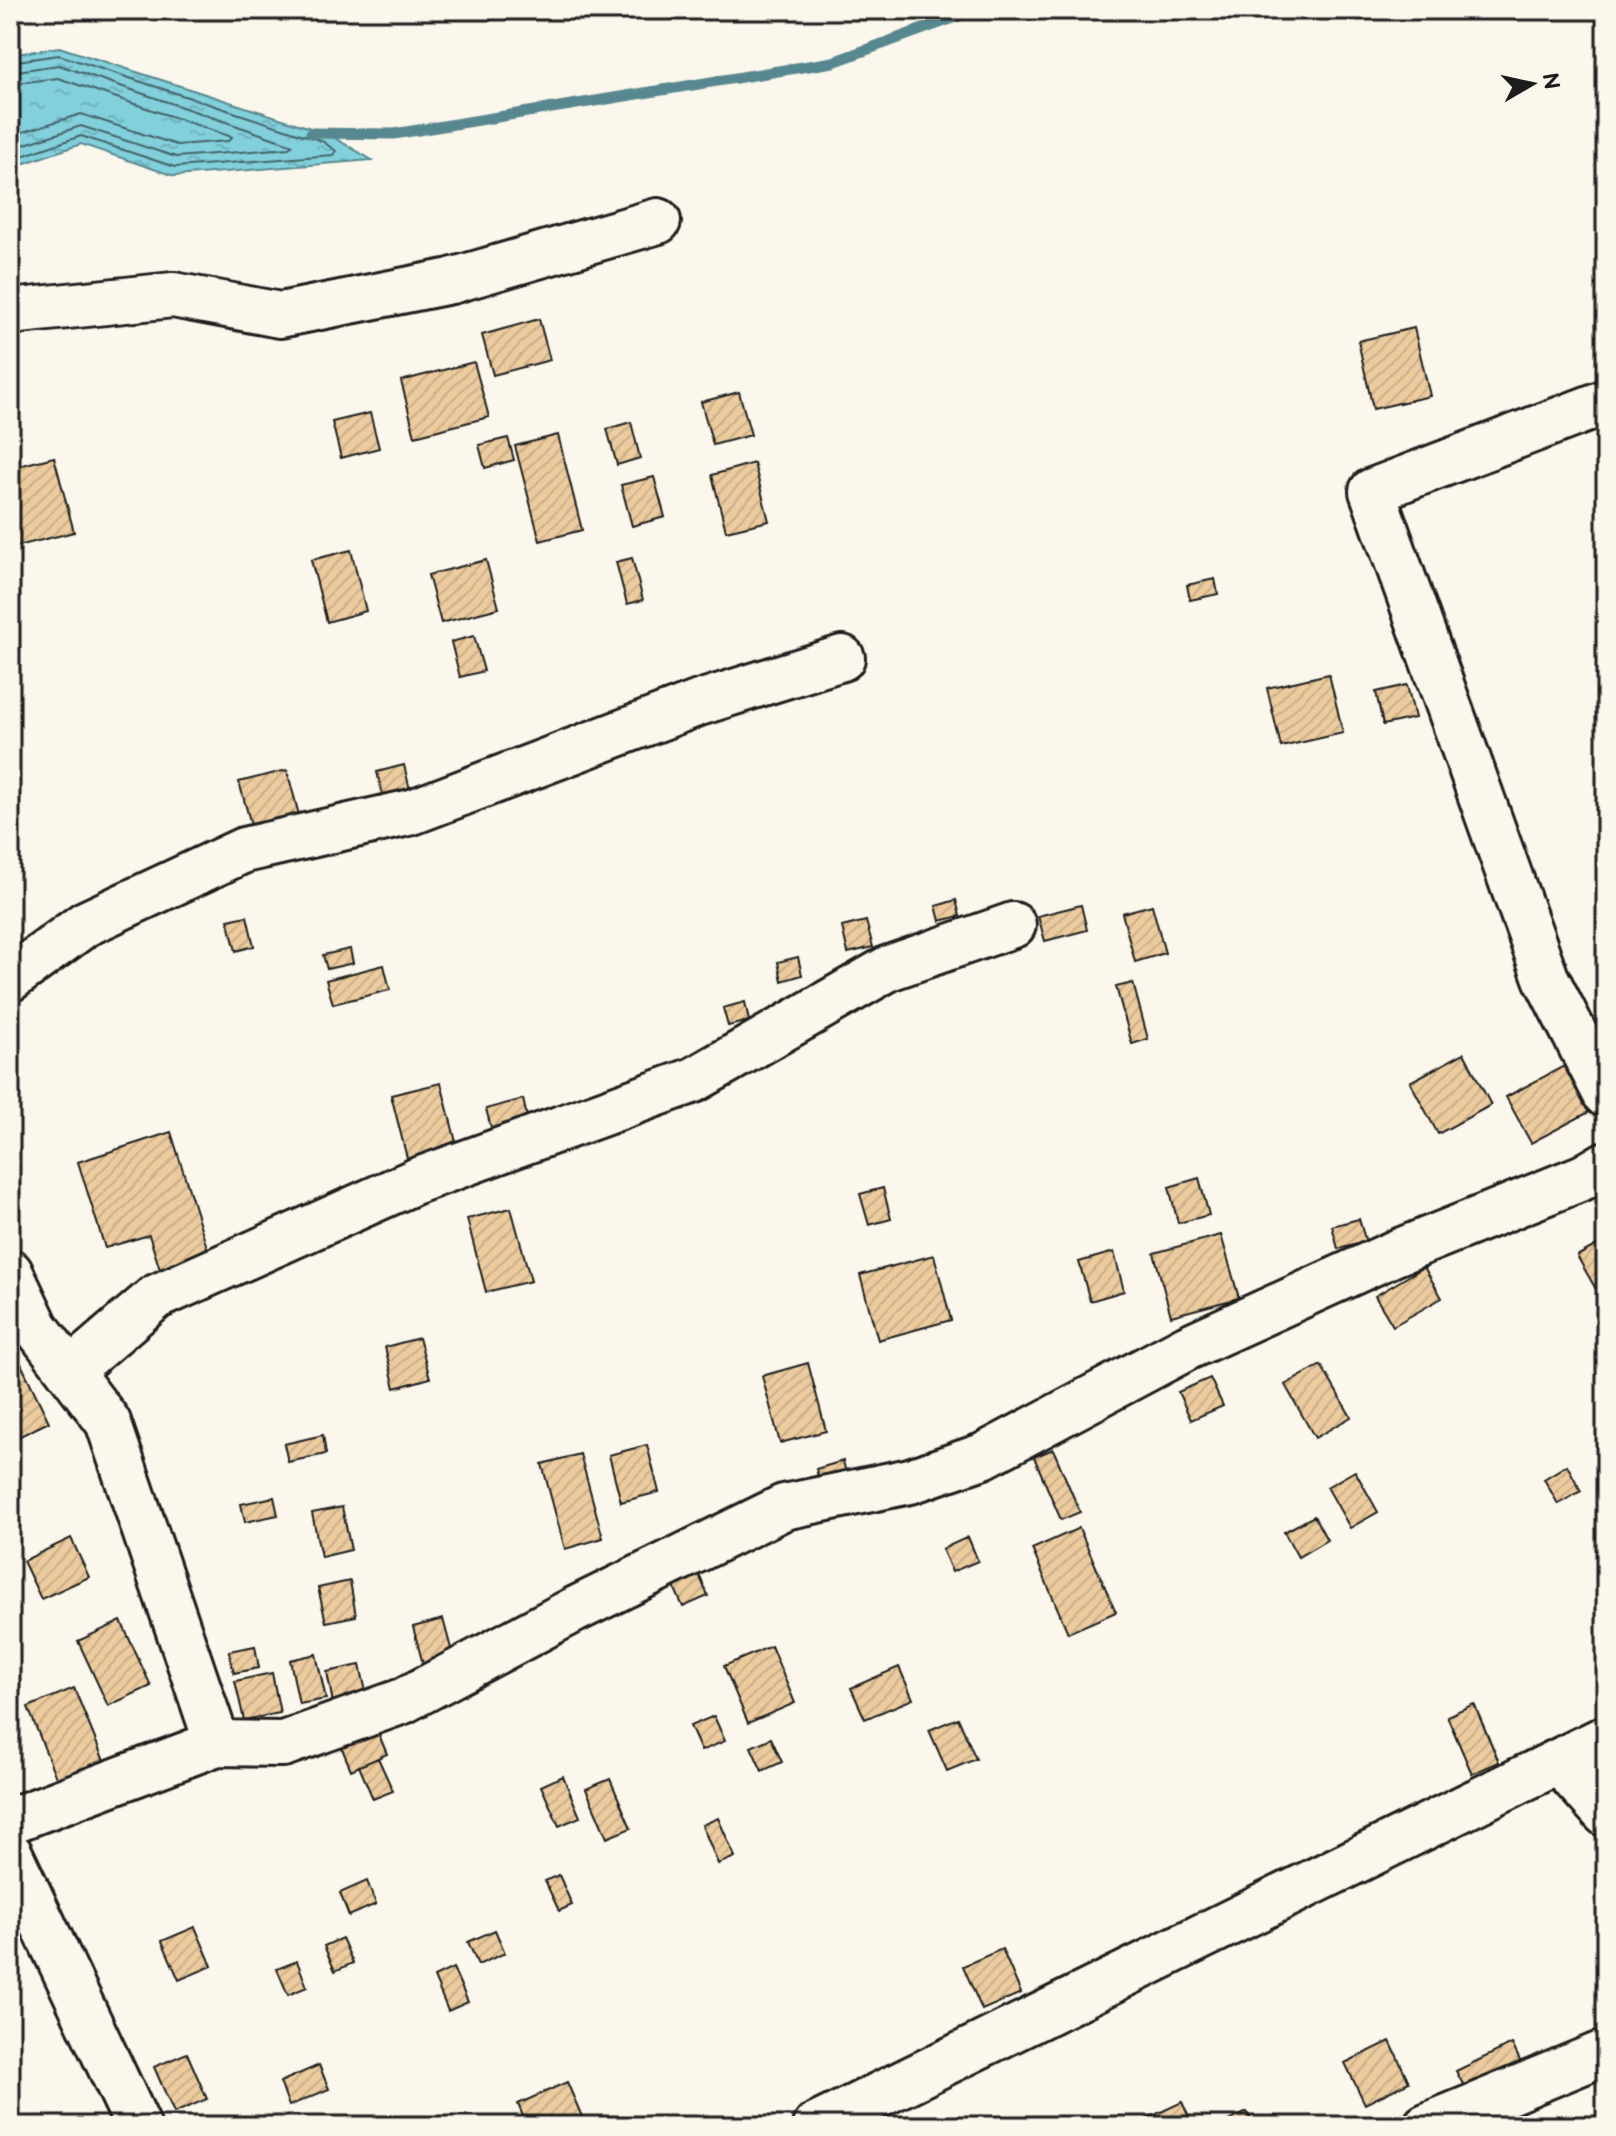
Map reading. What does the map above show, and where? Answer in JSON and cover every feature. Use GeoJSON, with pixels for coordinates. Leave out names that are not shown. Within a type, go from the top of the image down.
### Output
{"type":"FeatureCollection","features":[{"type":"Feature","properties":{"kind":"street"},"geometry":{"type":"LineString","coordinates":[[10,312],[173,295],[280,315],[451,281],[658,221]]}},
{"type":"Feature","properties":{"kind":"street"},"geometry":{"type":"LineString","coordinates":[[1606,402],[1372,491],[1546,978],[1606,1095]]}},
{"type":"Feature","properties":{"kind":"street"},"geometry":{"type":"LineString","coordinates":[[10,979],[85,924],[244,850],[412,812],[699,703],[842,658]]}},
{"type":"Feature","properties":{"kind":"street"},"geometry":{"type":"LineString","coordinates":[[70,1371],[156,1297],[416,1181],[694,1080],[889,968],[1013,925]]}},
{"type":"Feature","properties":{"kind":"street"},"geometry":{"type":"LineString","coordinates":[[10,1821],[217,1743],[283,1744],[403,1701],[600,1596],[784,1507],[910,1481],[983,1456],[1188,1347],[1395,1253],[1584,1177],[1606,1164]]}},
{"type":"Feature","properties":{"kind":"street"},"geometry":{"type":"LineString","coordinates":[[10,1272],[36,1327],[108,1422],[217,1743]]}},
{"type":"Feature","properties":{"kind":"street"},"geometry":{"type":"LineString","coordinates":[[816,2126],[1606,1738]]}},
{"type":"Feature","properties":{"kind":"street"},"geometry":{"type":"LineString","coordinates":[[1559,1762],[1606,1814]]}},
{"type":"Feature","properties":{"kind":"street"},"geometry":{"type":"LineString","coordinates":[[10,1854],[138,2126]]}},
{"type":"Feature","properties":{"kind":"street"},"geometry":{"type":"LineString","coordinates":[[1426,2126],[1606,2052]]}},
{"type":"Feature","properties":{"kind":"water"},"geometry":{"type":"Polygon","coordinates":[[[59,47],[326,133],[372,160],[174,176],[81,144],[10,168],[10,55],[59,47]]]}},
{"type":"Feature","properties":{"kind":"building"},"geometry":{"type":"Polygon","coordinates":[[[539,319],[550,360],[493,375],[482,335],[539,319]]]}},
{"type":"Feature","properties":{"kind":"building"},"geometry":{"type":"Polygon","coordinates":[[[1414,328],[1430,396],[1373,409],[1358,341],[1414,328]]]}},
{"type":"Feature","properties":{"kind":"building"},"geometry":{"type":"Polygon","coordinates":[[[474,362],[489,417],[415,436],[401,381],[474,362]]]}},
{"type":"Feature","properties":{"kind":"building"},"geometry":{"type":"Polygon","coordinates":[[[739,392],[751,435],[713,445],[701,402],[739,392]]]}},
{"type":"Feature","properties":{"kind":"building"},"geometry":{"type":"Polygon","coordinates":[[[370,413],[379,448],[341,458],[332,422],[370,413]]]}},
{"type":"Feature","properties":{"kind":"building"},"geometry":{"type":"Polygon","coordinates":[[[631,422],[640,458],[617,465],[607,429],[631,422]]]}},
{"type":"Feature","properties":{"kind":"building"},"geometry":{"type":"Polygon","coordinates":[[[558,435],[582,530],[540,541],[515,446],[558,435]]]}},
{"type":"Feature","properties":{"kind":"building"},"geometry":{"type":"Polygon","coordinates":[[[508,438],[514,460],[485,468],[479,445],[508,438]]]}},
{"type":"Feature","properties":{"kind":"building"},"geometry":{"type":"Polygon","coordinates":[[[54,457],[74,532],[10,548],[10,468],[54,457]]]}},
{"type":"Feature","properties":{"kind":"building"},"geometry":{"type":"Polygon","coordinates":[[[754,463],[769,521],[726,531],[712,475],[754,463]]]}},
{"type":"Feature","properties":{"kind":"building"},"geometry":{"type":"Polygon","coordinates":[[[654,477],[665,517],[632,526],[621,485],[654,477]]]}},
{"type":"Feature","properties":{"kind":"building"},"geometry":{"type":"Polygon","coordinates":[[[351,550],[366,611],[327,622],[311,560],[351,550]]]}},
{"type":"Feature","properties":{"kind":"building"},"geometry":{"type":"Polygon","coordinates":[[[632,558],[643,600],[627,604],[616,562],[632,558]]]}},
{"type":"Feature","properties":{"kind":"building"},"geometry":{"type":"Polygon","coordinates":[[[486,560],[499,608],[441,623],[428,575],[486,560]]]}},
{"type":"Feature","properties":{"kind":"building"},"geometry":{"type":"Polygon","coordinates":[[[1215,579],[1218,594],[1190,600],[1187,585],[1215,579]]]}},
{"type":"Feature","properties":{"kind":"building"},"geometry":{"type":"Polygon","coordinates":[[[474,636],[484,671],[460,677],[451,642],[474,636]]]}},
{"type":"Feature","properties":{"kind":"building"},"geometry":{"type":"Polygon","coordinates":[[[1329,674],[1343,733],[1281,747],[1267,688],[1329,674]]]}},
{"type":"Feature","properties":{"kind":"building"},"geometry":{"type":"Polygon","coordinates":[[[1407,685],[1415,718],[1383,725],[1376,692],[1407,685]]]}},
{"type":"Feature","properties":{"kind":"building"},"geometry":{"type":"Polygon","coordinates":[[[404,765],[411,794],[384,801],[377,772],[404,765]]]}},
{"type":"Feature","properties":{"kind":"building"},"geometry":{"type":"Polygon","coordinates":[[[287,770],[299,815],[252,828],[239,782],[287,770]]]}},
{"type":"Feature","properties":{"kind":"building"},"geometry":{"type":"Polygon","coordinates":[[[956,900],[960,916],[940,921],[936,906],[956,900]]]}},
{"type":"Feature","properties":{"kind":"building"},"geometry":{"type":"Polygon","coordinates":[[[1081,905],[1087,930],[1045,941],[1038,916],[1081,905]]]}},
{"type":"Feature","properties":{"kind":"building"},"geometry":{"type":"Polygon","coordinates":[[[1152,905],[1165,953],[1135,962],[1122,913],[1152,905]]]}},
{"type":"Feature","properties":{"kind":"building"},"geometry":{"type":"Polygon","coordinates":[[[247,916],[254,946],[236,951],[228,920],[247,916]]]}},
{"type":"Feature","properties":{"kind":"building"},"geometry":{"type":"Polygon","coordinates":[[[866,921],[873,947],[848,953],[842,927],[866,921]]]}},
{"type":"Feature","properties":{"kind":"building"},"geometry":{"type":"Polygon","coordinates":[[[350,949],[353,963],[327,969],[323,955],[350,949]]]}},
{"type":"Feature","properties":{"kind":"building"},"geometry":{"type":"Polygon","coordinates":[[[798,957],[802,975],[782,981],[778,962],[798,957]]]}},
{"type":"Feature","properties":{"kind":"building"},"geometry":{"type":"Polygon","coordinates":[[[384,965],[390,990],[333,1004],[326,980],[384,965]]]}},
{"type":"Feature","properties":{"kind":"building"},"geometry":{"type":"Polygon","coordinates":[[[1133,983],[1148,1039],[1132,1044],[1116,987],[1133,983]]]}},
{"type":"Feature","properties":{"kind":"building"},"geometry":{"type":"Polygon","coordinates":[[[745,1002],[749,1021],[728,1026],[723,1008],[745,1002]]]}},
{"type":"Feature","properties":{"kind":"building"},"geometry":{"type":"Polygon","coordinates":[[[1464,1053],[1491,1105],[1438,1134],[1410,1082],[1464,1053]]]}},
{"type":"Feature","properties":{"kind":"building"},"geometry":{"type":"Polygon","coordinates":[[[1564,1066],[1589,1112],[1531,1143],[1506,1097],[1564,1066]]]}},
{"type":"Feature","properties":{"kind":"building"},"geometry":{"type":"Polygon","coordinates":[[[441,1083],[459,1154],[409,1166],[391,1095],[441,1083]]]}},
{"type":"Feature","properties":{"kind":"building"},"geometry":{"type":"Polygon","coordinates":[[[523,1099],[529,1126],[493,1135],[486,1109],[523,1099]]]}},
{"type":"Feature","properties":{"kind":"building"},"geometry":{"type":"Polygon","coordinates":[[[171,1132],[210,1257],[161,1273],[149,1235],[105,1248],[78,1162],[171,1132]]]}},
{"type":"Feature","properties":{"kind":"building"},"geometry":{"type":"Polygon","coordinates":[[[1199,1178],[1209,1215],[1178,1223],[1169,1187],[1199,1178]]]}},
{"type":"Feature","properties":{"kind":"building"},"geometry":{"type":"Polygon","coordinates":[[[883,1188],[891,1219],[869,1225],[860,1194],[883,1188]]]}},
{"type":"Feature","properties":{"kind":"building"},"geometry":{"type":"Polygon","coordinates":[[[511,1208],[531,1281],[486,1292],[467,1219],[511,1208]]]}},
{"type":"Feature","properties":{"kind":"building"},"geometry":{"type":"Polygon","coordinates":[[[1359,1219],[1366,1242],[1338,1249],[1332,1226],[1359,1219]]]}},
{"type":"Feature","properties":{"kind":"building"},"geometry":{"type":"Polygon","coordinates":[[[1221,1235],[1239,1298],[1171,1316],[1154,1253],[1221,1235]]]}},
{"type":"Feature","properties":{"kind":"building"},"geometry":{"type":"Polygon","coordinates":[[[1606,1240],[1606,1305],[1605,1305],[1577,1256],[1606,1240]]]}},
{"type":"Feature","properties":{"kind":"building"},"geometry":{"type":"Polygon","coordinates":[[[1114,1252],[1124,1291],[1090,1301],[1079,1262],[1114,1252]]]}},
{"type":"Feature","properties":{"kind":"building"},"geometry":{"type":"Polygon","coordinates":[[[934,1255],[951,1320],[878,1340],[860,1275],[934,1255]]]}},
{"type":"Feature","properties":{"kind":"building"},"geometry":{"type":"Polygon","coordinates":[[[1424,1267],[1442,1298],[1393,1326],[1375,1296],[1424,1267]]]}},
{"type":"Feature","properties":{"kind":"building"},"geometry":{"type":"Polygon","coordinates":[[[419,1338],[430,1378],[395,1388],[385,1347],[419,1338]]]}},
{"type":"Feature","properties":{"kind":"building"},"geometry":{"type":"Polygon","coordinates":[[[10,1341],[49,1422],[10,1441],[10,1341]]]}},
{"type":"Feature","properties":{"kind":"building"},"geometry":{"type":"Polygon","coordinates":[[[808,1363],[826,1431],[780,1443],[762,1376],[808,1363]]]}},
{"type":"Feature","properties":{"kind":"building"},"geometry":{"type":"Polygon","coordinates":[[[1321,1365],[1351,1417],[1315,1438],[1285,1385],[1321,1365]]]}},
{"type":"Feature","properties":{"kind":"building"},"geometry":{"type":"Polygon","coordinates":[[[1210,1378],[1223,1406],[1191,1420],[1178,1392],[1210,1378]]]}},
{"type":"Feature","properties":{"kind":"building"},"geometry":{"type":"Polygon","coordinates":[[[323,1435],[326,1454],[288,1462],[284,1444],[323,1435]]]}},
{"type":"Feature","properties":{"kind":"building"},"geometry":{"type":"Polygon","coordinates":[[[647,1445],[659,1492],[621,1502],[609,1455],[647,1445]]]}},
{"type":"Feature","properties":{"kind":"building"},"geometry":{"type":"Polygon","coordinates":[[[1053,1449],[1080,1512],[1061,1520],[1034,1457],[1053,1449]]]}},
{"type":"Feature","properties":{"kind":"building"},"geometry":{"type":"Polygon","coordinates":[[[580,1454],[603,1538],[565,1549],[542,1464],[580,1454]]]}},
{"type":"Feature","properties":{"kind":"building"},"geometry":{"type":"Polygon","coordinates":[[[843,1461],[848,1481],[821,1489],[816,1469],[843,1461]]]}},
{"type":"Feature","properties":{"kind":"building"},"geometry":{"type":"Polygon","coordinates":[[[1567,1465],[1581,1491],[1558,1504],[1544,1479],[1567,1465]]]}},
{"type":"Feature","properties":{"kind":"building"},"geometry":{"type":"Polygon","coordinates":[[[1355,1471],[1378,1512],[1350,1528],[1327,1487],[1355,1471]]]}},
{"type":"Feature","properties":{"kind":"building"},"geometry":{"type":"Polygon","coordinates":[[[274,1497],[278,1515],[245,1522],[241,1504],[274,1497]]]}},
{"type":"Feature","properties":{"kind":"building"},"geometry":{"type":"Polygon","coordinates":[[[342,1507],[351,1550],[321,1557],[312,1513],[342,1507]]]}},
{"type":"Feature","properties":{"kind":"building"},"geometry":{"type":"Polygon","coordinates":[[[1314,1516],[1327,1540],[1298,1557],[1284,1532],[1314,1516]]]}},
{"type":"Feature","properties":{"kind":"building"},"geometry":{"type":"Polygon","coordinates":[[[1079,1528],[1116,1612],[1068,1633],[1032,1549],[1079,1528]]]}},
{"type":"Feature","properties":{"kind":"building"},"geometry":{"type":"Polygon","coordinates":[[[968,1537],[978,1561],[952,1572],[942,1549],[968,1537]]]}},
{"type":"Feature","properties":{"kind":"building"},"geometry":{"type":"Polygon","coordinates":[[[71,1538],[89,1577],[41,1599],[23,1561],[71,1538]]]}},
{"type":"Feature","properties":{"kind":"building"},"geometry":{"type":"Polygon","coordinates":[[[693,1560],[708,1596],[683,1607],[667,1571],[693,1560]]]}},
{"type":"Feature","properties":{"kind":"building"},"geometry":{"type":"Polygon","coordinates":[[[350,1581],[356,1616],[326,1622],[318,1588],[350,1581]]]}},
{"type":"Feature","properties":{"kind":"building"},"geometry":{"type":"Polygon","coordinates":[[[443,1619],[453,1656],[423,1664],[413,1627],[443,1619]]]}},
{"type":"Feature","properties":{"kind":"building"},"geometry":{"type":"Polygon","coordinates":[[[121,1621],[151,1686],[108,1706],[78,1641],[121,1621]]]}},
{"type":"Feature","properties":{"kind":"building"},"geometry":{"type":"Polygon","coordinates":[[[255,1646],[259,1668],[234,1673],[229,1651],[255,1646]]]}},
{"type":"Feature","properties":{"kind":"building"},"geometry":{"type":"Polygon","coordinates":[[[771,1646],[795,1703],[748,1723],[724,1666],[771,1646]]]}},
{"type":"Feature","properties":{"kind":"building"},"geometry":{"type":"Polygon","coordinates":[[[316,1654],[326,1699],[299,1704],[290,1660],[316,1654]]]}},
{"type":"Feature","properties":{"kind":"building"},"geometry":{"type":"Polygon","coordinates":[[[360,1665],[367,1696],[333,1703],[327,1672],[360,1665]]]}},
{"type":"Feature","properties":{"kind":"building"},"geometry":{"type":"Polygon","coordinates":[[[899,1667],[913,1699],[865,1719],[851,1688],[899,1667]]]}},
{"type":"Feature","properties":{"kind":"building"},"geometry":{"type":"Polygon","coordinates":[[[272,1673],[280,1713],[244,1720],[235,1681],[272,1673]]]}},
{"type":"Feature","properties":{"kind":"building"},"geometry":{"type":"Polygon","coordinates":[[[74,1688],[104,1761],[57,1780],[28,1707],[74,1688]]]}},
{"type":"Feature","properties":{"kind":"building"},"geometry":{"type":"Polygon","coordinates":[[[1474,1704],[1499,1762],[1472,1774],[1447,1716],[1474,1704]]]}},
{"type":"Feature","properties":{"kind":"building"},"geometry":{"type":"Polygon","coordinates":[[[714,1716],[725,1741],[701,1751],[690,1726],[714,1716]]]}},
{"type":"Feature","properties":{"kind":"building"},"geometry":{"type":"Polygon","coordinates":[[[958,1718],[976,1759],[947,1771],[929,1730],[958,1718]]]}},
{"type":"Feature","properties":{"kind":"building"},"geometry":{"type":"Polygon","coordinates":[[[374,1723],[387,1754],[351,1770],[338,1739],[374,1723]]]}},
{"type":"Feature","properties":{"kind":"building"},"geometry":{"type":"Polygon","coordinates":[[[771,1738],[782,1762],[762,1771],[751,1747],[771,1738]]]}},
{"type":"Feature","properties":{"kind":"building"},"geometry":{"type":"Polygon","coordinates":[[[378,1758],[393,1791],[373,1799],[359,1766],[378,1758]]]}},
{"type":"Feature","properties":{"kind":"building"},"geometry":{"type":"Polygon","coordinates":[[[563,1776],[580,1817],[559,1826],[541,1786],[563,1776]]]}},
{"type":"Feature","properties":{"kind":"building"},"geometry":{"type":"Polygon","coordinates":[[[610,1779],[631,1828],[607,1838],[586,1789],[610,1779]]]}},
{"type":"Feature","properties":{"kind":"building"},"geometry":{"type":"Polygon","coordinates":[[[718,1818],[735,1857],[718,1864],[702,1825],[718,1818]]]}},
{"type":"Feature","properties":{"kind":"building"},"geometry":{"type":"Polygon","coordinates":[[[559,1875],[572,1905],[559,1911],[545,1881],[559,1875]]]}},
{"type":"Feature","properties":{"kind":"building"},"geometry":{"type":"Polygon","coordinates":[[[367,1881],[376,1904],[349,1916],[340,1893],[367,1881]]]}},
{"type":"Feature","properties":{"kind":"building"},"geometry":{"type":"Polygon","coordinates":[[[195,1927],[212,1966],[179,1980],[162,1941],[195,1927]]]}},
{"type":"Feature","properties":{"kind":"building"},"geometry":{"type":"Polygon","coordinates":[[[495,1930],[505,1953],[478,1965],[468,1942],[495,1930]]]}},
{"type":"Feature","properties":{"kind":"building"},"geometry":{"type":"Polygon","coordinates":[[[342,1938],[353,1963],[335,1971],[324,1946],[342,1938]]]}},
{"type":"Feature","properties":{"kind":"building"},"geometry":{"type":"Polygon","coordinates":[[[1002,1949],[1021,1993],[982,2010],[963,1966],[1002,1949]]]}},
{"type":"Feature","properties":{"kind":"building"},"geometry":{"type":"Polygon","coordinates":[[[297,1961],[307,1987],[288,1995],[277,1969],[297,1961]]]}},
{"type":"Feature","properties":{"kind":"building"},"geometry":{"type":"Polygon","coordinates":[[[453,1968],[468,2002],[448,2011],[434,1977],[453,1968]]]}},
{"type":"Feature","properties":{"kind":"building"},"geometry":{"type":"Polygon","coordinates":[[[1390,2041],[1409,2082],[1365,2104],[1345,2063],[1390,2041]]]}},
{"type":"Feature","properties":{"kind":"building"},"geometry":{"type":"Polygon","coordinates":[[[1512,2044],[1522,2065],[1467,2092],[1456,2071],[1512,2044]]]}},
{"type":"Feature","properties":{"kind":"building"},"geometry":{"type":"Polygon","coordinates":[[[187,2053],[207,2099],[174,2113],[154,2067],[187,2053]]]}},
{"type":"Feature","properties":{"kind":"building"},"geometry":{"type":"Polygon","coordinates":[[[319,2065],[329,2089],[289,2106],[280,2082],[319,2065]]]}},
{"type":"Feature","properties":{"kind":"building"},"geometry":{"type":"Polygon","coordinates":[[[567,2082],[586,2126],[527,2126],[518,2104],[567,2082]]]}},
{"type":"Feature","properties":{"kind":"building"},"geometry":{"type":"Polygon","coordinates":[[[1182,2102],[1193,2126],[1131,2126],[1182,2102]]]}},
{"type":"Feature","properties":{"kind":"building"},"geometry":{"type":"Polygon","coordinates":[[[1247,2112],[1254,2126],[1218,2126],[1247,2112]]]}},
{"type":"Feature","properties":{"kind":"building"},"geometry":{"type":"Polygon","coordinates":[[[1012,2119],[1014,2126],[994,2126],[1012,2119]]]}},
{"type":"Feature","properties":{"kind":"waterway"},"geometry":{"type":"LineString","coordinates":[[311,133],[394,134],[833,62],[975,10]]}}]}
